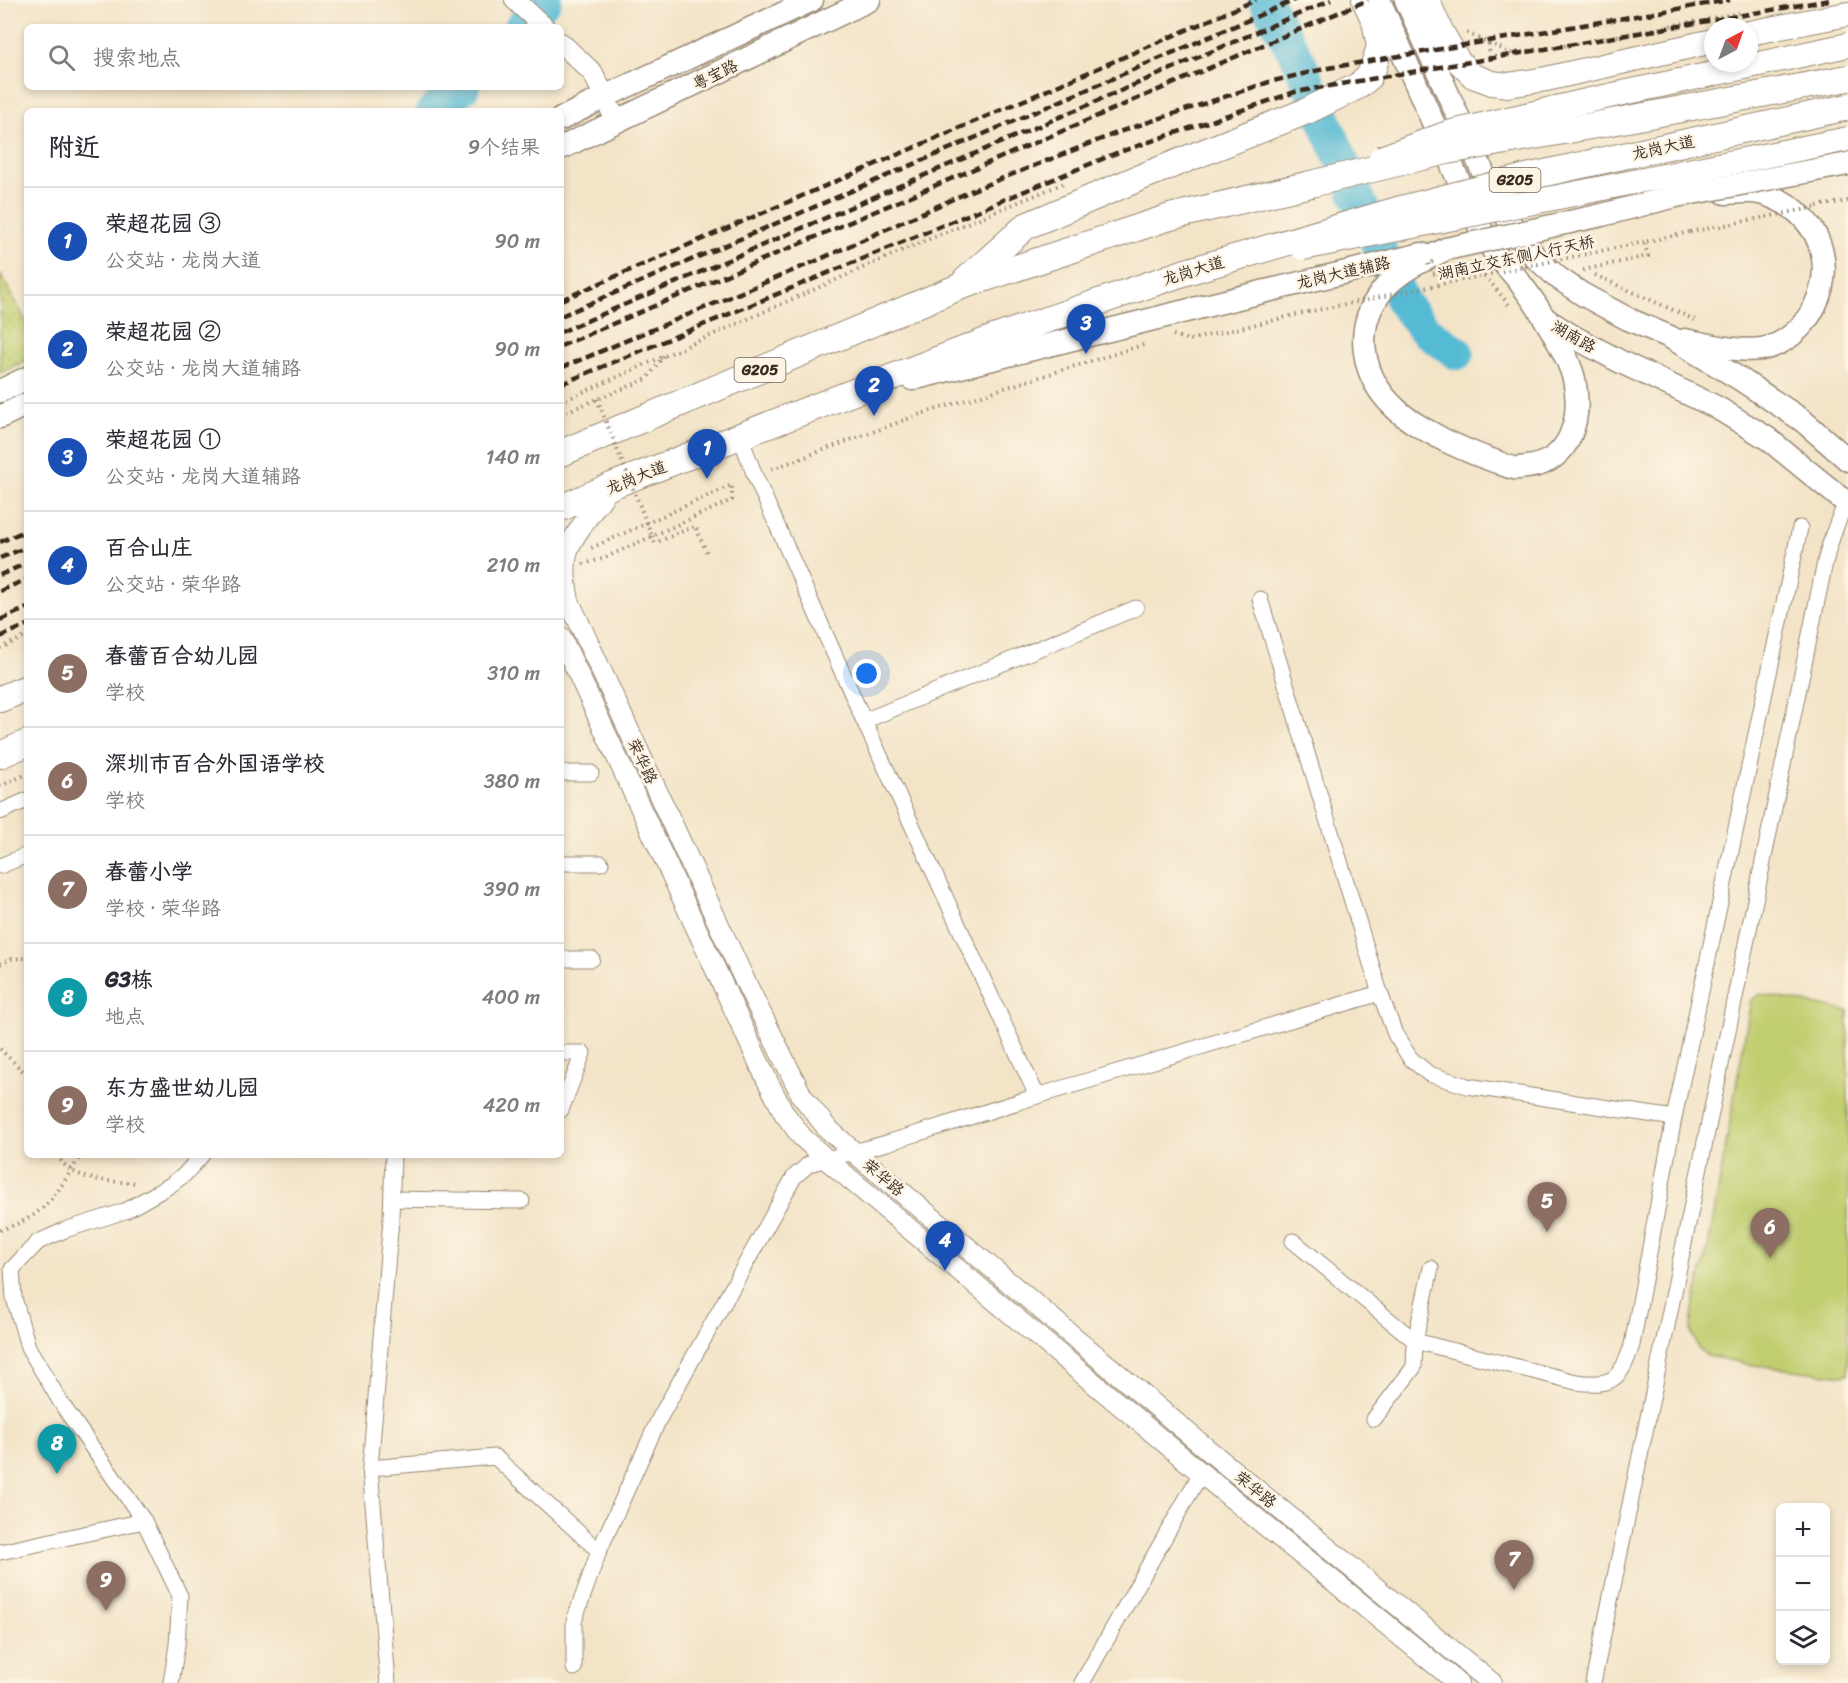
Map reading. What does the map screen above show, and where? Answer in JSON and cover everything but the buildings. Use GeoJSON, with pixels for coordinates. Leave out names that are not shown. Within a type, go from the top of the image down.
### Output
{"type":"FeatureCollection","features":[{"type":"Feature","properties":{"kind":"highway"},"geometry":{"type":"LineString","coordinates":[[959,287],[1026,226],[1307,111],[1346,93],[1368,78],[1380,46],[1375,21],[1365,0]]}},
{"type":"Feature","properties":{"kind":"highway","name":"龙岗大道"},"geometry":{"type":"LineString","coordinates":[[564,452],[959,287],[1170,217],[1447,151],[1848,78]]}},
{"type":"Feature","properties":{"kind":"highway","name":"龙岗大道"},"geometry":{"type":"LineString","coordinates":[[564,507],[611,486],[991,339],[1186,272],[1401,209],[1522,178],[1848,107]]}},
{"type":"Feature","properties":{"kind":"highway"},"geometry":{"type":"LineString","coordinates":[[0,699],[24,688]]}},
{"type":"Feature","properties":{"kind":"highway"},"geometry":{"type":"LineString","coordinates":[[0,755],[24,744]]}},
{"type":"Feature","properties":{"kind":"main road","name":"粤宝路"},"geometry":{"type":"LineString","coordinates":[[564,117],[812,0]]}},
{"type":"Feature","properties":{"kind":"main road","name":"粤宝路"},"geometry":{"type":"LineString","coordinates":[[564,147],[869,0]]}},
{"type":"Feature","properties":{"kind":"main road","name":"湖南路"},"geometry":{"type":"LineString","coordinates":[[1379,0],[1476,220],[1497,255],[1522,285],[1543,318],[1621,362],[1716,407],[1767,438],[1848,502]]}},
{"type":"Feature","properties":{"kind":"main road"},"geometry":{"type":"LineString","coordinates":[[1406,0],[1486,179],[1510,223],[1535,257],[1557,277],[1582,294],[1628,319],[1670,337],[1740,379],[1802,420],[1848,460]]}},
{"type":"Feature","properties":{"kind":"main road"},"geometry":{"type":"LineString","coordinates":[[1427,0],[1459,62],[1473,76],[1492,83],[1508,85],[1546,80],[1704,43]]}},
{"type":"Feature","properties":{"kind":"main road"},"geometry":{"type":"LineString","coordinates":[[1758,22],[1848,14]]}},
{"type":"Feature","properties":{"kind":"main road"},"geometry":{"type":"LineString","coordinates":[[1311,184],[1448,133],[1848,45]]}},
{"type":"Feature","properties":{"kind":"main road","name":"龙岗大道辅路"},"geometry":{"type":"LineString","coordinates":[[1186,272],[1848,139]]}},
{"type":"Feature","properties":{"kind":"main road","name":"龙岗大道辅路"},"geometry":{"type":"LineString","coordinates":[[841,397],[1201,307],[1455,253],[1676,196],[1848,165]]}},
{"type":"Feature","properties":{"kind":"main road"},"geometry":{"type":"LineString","coordinates":[[1670,337],[1740,350],[1763,349],[1782,342],[1797,332],[1810,316],[1819,299],[1824,281],[1824,261],[1819,244],[1809,226],[1794,209],[1770,195],[1749,192],[1676,196]]}},
{"type":"Feature","properties":{"kind":"main road"},"geometry":{"type":"LineString","coordinates":[[1455,253],[1414,265],[1396,277],[1382,291],[1364,329],[1366,362],[1380,391],[1396,409],[1430,433],[1478,456],[1514,468],[1534,466],[1550,461],[1568,441],[1574,429],[1576,396],[1573,377],[1561,349],[1543,318]]}},
{"type":"Feature","properties":{"kind":"main road"},"geometry":{"type":"LineString","coordinates":[[0,391],[24,379]]}},
{"type":"Feature","properties":{"kind":"main road"},"geometry":{"type":"LineString","coordinates":[[0,417],[24,405]]}},
{"type":"Feature","properties":{"kind":"street"},"geometry":{"type":"LineString","coordinates":[[515,0],[541,24]]}},
{"type":"Feature","properties":{"kind":"street"},"geometry":{"type":"LineString","coordinates":[[564,46],[593,73],[616,121]]}},
{"type":"Feature","properties":{"kind":"street"},"geometry":{"type":"LineString","coordinates":[[740,436],[755,476],[864,721],[1037,1096]]}},
{"type":"Feature","properties":{"kind":"street","name":"荣华路"},"geometry":{"type":"LineString","coordinates":[[611,486],[585,521],[569,548],[565,582],[569,601],[745,981],[802,1096],[826,1128],[854,1152],[1222,1461],[1492,1683]]}},
{"type":"Feature","properties":{"kind":"street"},"geometry":{"type":"LineString","coordinates":[[1593,1683],[1824,567],[1829,545],[1848,502]]}},
{"type":"Feature","properties":{"kind":"street"},"geometry":{"type":"LineString","coordinates":[[1293,1241],[1415,1341],[1576,1382],[1593,1384],[1606,1382],[1618,1376],[1626,1364],[1632,1345],[1674,1119],[1800,528]]}},
{"type":"Feature","properties":{"kind":"street"},"geometry":{"type":"LineString","coordinates":[[1260,599],[1380,993],[1395,1034],[1410,1058],[1429,1074],[1467,1086],[1674,1119]]}},
{"type":"Feature","properties":{"kind":"street"},"geometry":{"type":"LineString","coordinates":[[864,721],[1136,608]]}},
{"type":"Feature","properties":{"kind":"street","name":"荣华路"},"geometry":{"type":"LineString","coordinates":[[564,643],[766,1078],[783,1113],[802,1137],[1201,1473],[1458,1683]]}},
{"type":"Feature","properties":{"kind":"street"},"geometry":{"type":"LineString","coordinates":[[564,773],[591,773]]}},
{"type":"Feature","properties":{"kind":"street"},"geometry":{"type":"LineString","coordinates":[[0,812],[24,801]]}},
{"type":"Feature","properties":{"kind":"street"},"geometry":{"type":"LineString","coordinates":[[0,866],[24,856]]}},
{"type":"Feature","properties":{"kind":"street"},"geometry":{"type":"LineString","coordinates":[[564,862],[601,863]]}},
{"type":"Feature","properties":{"kind":"street"},"geometry":{"type":"LineString","coordinates":[[564,959],[592,959]]}},
{"type":"Feature","properties":{"kind":"street"},"geometry":{"type":"LineString","coordinates":[[574,1668],[574,1621],[598,1551],[659,1419],[794,1177],[809,1164],[1380,993]]}},
{"type":"Feature","properties":{"kind":"street"},"geometry":{"type":"LineString","coordinates":[[564,1053],[583,1053],[564,1102]]}},
{"type":"Feature","properties":{"kind":"street"},"geometry":{"type":"LineString","coordinates":[[171,1683],[177,1645],[180,1596],[144,1521],[63,1406],[28,1347],[14,1298],[12,1269],[38,1242],[65,1230],[125,1211],[169,1186],[184,1175],[199,1158]]}},
{"type":"Feature","properties":{"kind":"street"},"geometry":{"type":"LineString","coordinates":[[388,1683],[370,1468],[392,1199],[393,1158]]}},
{"type":"Feature","properties":{"kind":"street"},"geometry":{"type":"LineString","coordinates":[[392,1199],[522,1201]]}},
{"type":"Feature","properties":{"kind":"street"},"geometry":{"type":"LineString","coordinates":[[1374,1419],[1414,1367],[1415,1341],[1431,1268]]}},
{"type":"Feature","properties":{"kind":"street"},"geometry":{"type":"LineString","coordinates":[[370,1468],[495,1457],[598,1551]]}},
{"type":"Feature","properties":{"kind":"street"},"geometry":{"type":"LineString","coordinates":[[1082,1683],[1201,1473]]}},
{"type":"Feature","properties":{"kind":"street"},"geometry":{"type":"LineString","coordinates":[[0,1552],[144,1521]]}},
{"type":"Feature","properties":{"kind":"path"},"geometry":{"type":"LineString","coordinates":[[1490,65],[1489,44],[1512,52],[1704,28]]}},
{"type":"Feature","properties":{"kind":"path"},"geometry":{"type":"LineString","coordinates":[[564,401],[910,247],[1076,179]]}},
{"type":"Feature","properties":{"kind":"path","name":"湖南立交东侧人行天桥"},"geometry":{"type":"LineString","coordinates":[[1163,339],[1173,335],[1189,340],[1308,312],[1848,201]]}},
{"type":"Feature","properties":{"kind":"path"},"geometry":{"type":"LineString","coordinates":[[1644,242],[1648,256],[1582,270],[1702,323]]}},
{"type":"Feature","properties":{"kind":"path"},"geometry":{"type":"LineString","coordinates":[[1455,253],[1491,283],[1512,309]]}},
{"type":"Feature","properties":{"kind":"path"},"geometry":{"type":"LineString","coordinates":[[772,470],[921,414],[1152,342]]}},
{"type":"Feature","properties":{"kind":"path"},"geometry":{"type":"LineString","coordinates":[[564,413],[647,379],[664,355]]}},
{"type":"Feature","properties":{"kind":"path"},"geometry":{"type":"LineString","coordinates":[[597,399],[655,543],[695,526],[707,553]]}},
{"type":"Feature","properties":{"kind":"path"},"geometry":{"type":"LineString","coordinates":[[582,564],[602,559],[732,500],[732,485],[586,550]]}},
{"type":"Feature","properties":{"kind":"path"},"geometry":{"type":"LineString","coordinates":[[0,648],[24,637]]}},
{"type":"Feature","properties":{"kind":"path"},"geometry":{"type":"LineString","coordinates":[[0,786],[24,775]]}},
{"type":"Feature","properties":{"kind":"path"},"geometry":{"type":"LineString","coordinates":[[0,964],[12,959],[24,958]]}},
{"type":"Feature","properties":{"kind":"path"},"geometry":{"type":"LineString","coordinates":[[0,1049],[24,1073]]}},
{"type":"Feature","properties":{"kind":"path"},"geometry":{"type":"LineString","coordinates":[[59,1158],[71,1170],[82,1176],[98,1180],[169,1186]]}},
{"type":"Feature","properties":{"kind":"path"},"geometry":{"type":"LineString","coordinates":[[0,1230],[29,1220],[44,1208],[55,1196],[79,1158]]}},
{"type":"Feature","properties":{"kind":"green space"},"geometry":{"type":"Polygon","coordinates":[[[0,274],[24,318],[24,361],[0,373],[0,274]]]}},
{"type":"Feature","properties":{"kind":"green space"},"geometry":{"type":"Polygon","coordinates":[[[1760,994],[1848,1011],[1848,1374],[1843,1376],[1753,1365],[1708,1356],[1697,1347],[1691,1330],[1693,1308],[1709,1243],[1751,1000],[1760,994]]]}},
{"type":"Feature","properties":{"kind":"waterway"},"geometry":{"type":"LineString","coordinates":[[524,24],[545,0]]}},
{"type":"Feature","properties":{"kind":"waterway"},"geometry":{"type":"LineString","coordinates":[[1265,0],[1299,61],[1403,303],[1425,330],[1457,353]]}},
{"type":"Feature","properties":{"kind":"waterway"},"geometry":{"type":"LineString","coordinates":[[437,108],[459,90]]}},
{"type":"Feature","properties":{"kind":"railway"},"geometry":{"type":"LineString","coordinates":[[564,299],[1256,0]]}},
{"type":"Feature","properties":{"kind":"railway"},"geometry":{"type":"LineString","coordinates":[[564,315],[1295,0]]}},
{"type":"Feature","properties":{"kind":"railway"},"geometry":{"type":"LineString","coordinates":[[564,331],[1331,0]]}},
{"type":"Feature","properties":{"kind":"railway"},"geometry":{"type":"LineString","coordinates":[[564,345],[1368,0]]}},
{"type":"Feature","properties":{"kind":"railway"},"geometry":{"type":"LineString","coordinates":[[564,367],[816,261],[973,190],[1119,132],[1269,82],[1328,68],[1730,0]]}},
{"type":"Feature","properties":{"kind":"railway"},"geometry":{"type":"LineString","coordinates":[[564,383],[1114,154],[1295,92],[1830,0]]}},
{"type":"Feature","properties":{"kind":"railway"},"geometry":{"type":"LineString","coordinates":[[0,542],[24,531]]}},
{"type":"Feature","properties":{"kind":"railway"},"geometry":{"type":"LineString","coordinates":[[0,558],[24,548]]}},
{"type":"Feature","properties":{"kind":"railway"},"geometry":{"type":"LineString","coordinates":[[0,575],[24,564]]}},
{"type":"Feature","properties":{"kind":"railway"},"geometry":{"type":"LineString","coordinates":[[0,591],[24,580]]}},
{"type":"Feature","properties":{"kind":"railway"},"geometry":{"type":"LineString","coordinates":[[0,620],[24,609]]}},
{"type":"Feature","properties":{"kind":"railway"},"geometry":{"type":"LineString","coordinates":[[0,637],[24,626]]}},
{"type":"Feature","properties":{"kind":"place","name":"荣超花园 ①"},"geometry":{"type":"Point","coordinates":[1086,354]}},
{"type":"Feature","properties":{"kind":"place","name":"荣超花园 ②"},"geometry":{"type":"Point","coordinates":[874,416]}},
{"type":"Feature","properties":{"kind":"place","name":"荣超花园 ③"},"geometry":{"type":"Point","coordinates":[707,479]}},
{"type":"Feature","properties":{"kind":"place","name":"春蕾百合幼儿园"},"geometry":{"type":"Point","coordinates":[1547,1232]}},
{"type":"Feature","properties":{"kind":"place","name":"深圳市百合外国语学校"},"geometry":{"type":"Point","coordinates":[1770,1258]}},
{"type":"Feature","properties":{"kind":"place","name":"百合山庄"},"geometry":{"type":"Point","coordinates":[945,1271]}},
{"type":"Feature","properties":{"kind":"place","name":"G3栋"},"geometry":{"type":"Point","coordinates":[57,1474]}},
{"type":"Feature","properties":{"kind":"place","name":"春蕾小学"},"geometry":{"type":"Point","coordinates":[1514,1590]}},
{"type":"Feature","properties":{"kind":"place","name":"东方盛世幼儿园"},"geometry":{"type":"Point","coordinates":[106,1611]}}]}
